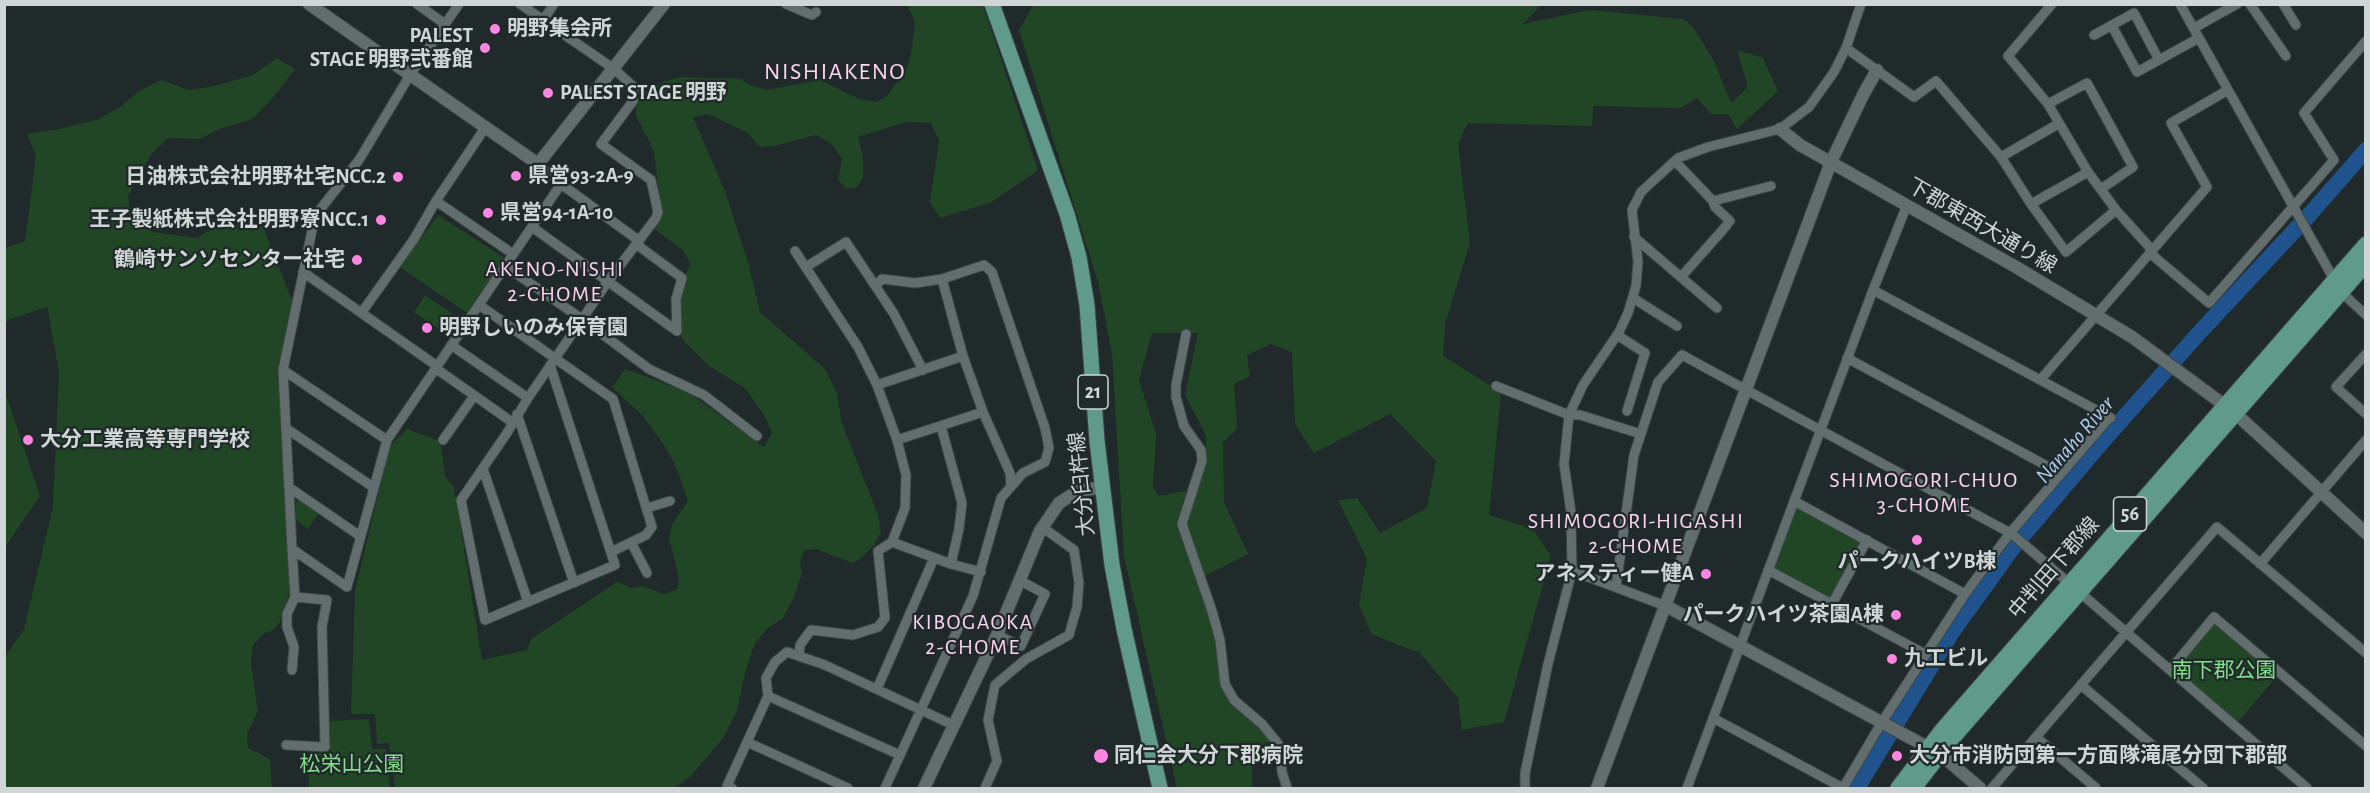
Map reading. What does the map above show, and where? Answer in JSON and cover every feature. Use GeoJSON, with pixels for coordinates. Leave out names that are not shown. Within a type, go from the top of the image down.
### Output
{"type":"FeatureCollection","features":[{"type":"Feature","properties":{"kind":"main road","name":"大分臼杵線"},"geometry":{"type":"LineString","coordinates":[[992,4],[1067,214],[1079,257],[1087,305],[1097,441],[1112,565],[1160,789]]}},
{"type":"Feature","properties":{"kind":"main road","name":"中判田下郡線"},"geometry":{"type":"LineString","coordinates":[[1898,789],[1934,751],[2338,286],[2366,244]]}},
{"type":"Feature","properties":{"kind":"main road","name":"中判田下郡線"},"geometry":{"type":"LineString","coordinates":[[2338,286],[2366,264]]}},
{"type":"Feature","properties":{"kind":"main road","name":"中判田下郡線"},"geometry":{"type":"LineString","coordinates":[[1914,789],[1934,751]]}},
{"type":"Feature","properties":{"kind":"street"},"geometry":{"type":"LineString","coordinates":[[309,4],[538,164],[561,184],[638,240],[640,247],[682,279],[676,299],[677,331],[609,280],[532,227]]}},
{"type":"Feature","properties":{"kind":"street"},"geometry":{"type":"LineString","coordinates":[[417,4],[445,24]]}},
{"type":"Feature","properties":{"kind":"street"},"geometry":{"type":"LineString","coordinates":[[292,670],[294,647],[287,627],[287,614],[295,597],[283,370],[315,216],[359,160],[410,75],[459,4]]}},
{"type":"Feature","properties":{"kind":"street"},"geometry":{"type":"LineString","coordinates":[[520,4],[614,69],[634,87],[633,101],[601,144],[651,180],[658,212],[656,218],[609,280],[553,361],[514,418],[507,433],[461,500],[485,620],[615,566],[553,361]]}},
{"type":"Feature","properties":{"kind":"street"},"geometry":{"type":"LineString","coordinates":[[543,20],[554,4]]}},
{"type":"Feature","properties":{"kind":"street"},"geometry":{"type":"LineString","coordinates":[[538,164],[664,4]]}},
{"type":"Feature","properties":{"kind":"street"},"geometry":{"type":"LineString","coordinates":[[786,4],[812,15],[816,12]]}},
{"type":"Feature","properties":{"kind":"street"},"geometry":{"type":"LineString","coordinates":[[1525,789],[1525,773],[1548,664],[1572,571],[1571,512],[1564,464],[1569,414],[1583,385],[1617,335],[1633,298],[1638,262],[1632,210],[1641,192],[1674,161],[1708,147],[1779,129],[1809,107],[1826,87],[1846,48],[1860,4]]}},
{"type":"Feature","properties":{"kind":"street"},"geometry":{"type":"LineString","coordinates":[[2052,4],[2008,56],[2048,104],[2088,172],[2116,210],[2152,253],[2209,303],[2295,209],[2334,160],[2304,113],[2366,41]]}},
{"type":"Feature","properties":{"kind":"street"},"geometry":{"type":"LineString","coordinates":[[2180,4],[2338,286],[2366,315]]}},
{"type":"Feature","properties":{"kind":"street"},"geometry":{"type":"LineString","coordinates":[[2194,28],[2237,4]]}},
{"type":"Feature","properties":{"kind":"street"},"geometry":{"type":"LineString","coordinates":[[2250,4],[2286,56]]}},
{"type":"Feature","properties":{"kind":"street"},"geometry":{"type":"LineString","coordinates":[[2283,4],[2296,25]]}},
{"type":"Feature","properties":{"kind":"street"},"geometry":{"type":"LineString","coordinates":[[2094,35],[2134,13],[2159,60]]}},
{"type":"Feature","properties":{"kind":"street"},"geometry":{"type":"LineString","coordinates":[[2112,26],[2137,72],[2199,38]]}},
{"type":"Feature","properties":{"kind":"street"},"geometry":{"type":"LineString","coordinates":[[1846,48],[1914,97],[1936,81],[2001,157],[2066,252],[2116,210]]}},
{"type":"Feature","properties":{"kind":"street"},"geometry":{"type":"LineString","coordinates":[[1597,789],[1832,162],[1877,70]]}},
{"type":"Feature","properties":{"kind":"street"},"geometry":{"type":"LineString","coordinates":[[2048,104],[2087,83],[2133,167],[2102,189]]}},
{"type":"Feature","properties":{"kind":"street"},"geometry":{"type":"LineString","coordinates":[[2041,379],[2207,187],[2171,123],[2228,90]]}},
{"type":"Feature","properties":{"kind":"street"},"geometry":{"type":"LineString","coordinates":[[2001,157],[2058,124]]}},
{"type":"Feature","properties":{"kind":"street"},"geometry":{"type":"LineString","coordinates":[[362,312],[414,239],[436,201],[486,128]]}},
{"type":"Feature","properties":{"kind":"street","name":"下郡東西大通り線"},"geometry":{"type":"LineString","coordinates":[[1779,129],[1800,145],[2097,315],[2179,370],[2230,409]]}},
{"type":"Feature","properties":{"kind":"street"},"geometry":{"type":"LineString","coordinates":[[1674,161],[1713,201],[1728,223],[1681,277]]}},
{"type":"Feature","properties":{"kind":"street"},"geometry":{"type":"LineString","coordinates":[[2031,204],[2088,172]]}},
{"type":"Feature","properties":{"kind":"street"},"geometry":{"type":"LineString","coordinates":[[292,549],[347,587],[387,440],[561,184]]}},
{"type":"Feature","properties":{"kind":"street"},"geometry":{"type":"LineString","coordinates":[[1713,201],[1771,186]]}},
{"type":"Feature","properties":{"kind":"street"},"geometry":{"type":"LineString","coordinates":[[436,201],[513,254]]}},
{"type":"Feature","properties":{"kind":"street"},"geometry":{"type":"LineString","coordinates":[[1689,788],[1847,358],[1907,205]]}},
{"type":"Feature","properties":{"kind":"street"},"geometry":{"type":"LineString","coordinates":[[1634,237],[1717,308]]}},
{"type":"Feature","properties":{"kind":"street"},"geometry":{"type":"LineString","coordinates":[[806,267],[846,242],[876,285],[923,370]]}},
{"type":"Feature","properties":{"kind":"street"},"geometry":{"type":"LineString","coordinates":[[795,251],[858,347],[877,385],[897,441],[906,475],[905,508],[892,542],[878,551],[885,618],[878,627],[853,635],[811,630],[800,645],[800,656]]}},
{"type":"Feature","properties":{"kind":"street"},"geometry":{"type":"LineString","coordinates":[[876,285],[882,279],[915,283],[942,279],[984,265],[992,272],[1045,428],[1049,448],[1045,462],[1023,473],[1001,498],[973,596],[885,789]]}},
{"type":"Feature","properties":{"kind":"street"},"geometry":{"type":"LineString","coordinates":[[505,266],[649,369],[704,395],[757,436]]}},
{"type":"Feature","properties":{"kind":"street"},"geometry":{"type":"LineString","coordinates":[[303,272],[437,366],[438,370],[474,396],[514,418],[573,584]]}},
{"type":"Feature","properties":{"kind":"street"},"geometry":{"type":"LineString","coordinates":[[942,279],[963,356],[983,412],[1010,474],[1011,487]]}},
{"type":"Feature","properties":{"kind":"street"},"geometry":{"type":"LineString","coordinates":[[1713,718],[1843,788],[1925,654],[1965,594],[2060,473],[2110,418],[1873,290]]}},
{"type":"Feature","properties":{"kind":"street"},"geometry":{"type":"LineString","coordinates":[[1633,298],[1677,326]]}},
{"type":"Feature","properties":{"kind":"street"},"geometry":{"type":"LineString","coordinates":[[478,305],[553,361],[613,399],[652,527],[646,535],[611,552]]}},
{"type":"Feature","properties":{"kind":"street"},"geometry":{"type":"LineString","coordinates":[[1186,334],[1176,385],[1176,397],[1184,426],[1201,450],[1202,461],[1182,524],[1220,640],[1225,684],[1234,700],[1262,724],[1280,746],[1282,772],[1287,789]]}},
{"type":"Feature","properties":{"kind":"street"},"geometry":{"type":"LineString","coordinates":[[1617,335],[1645,353],[1627,411]]}},
{"type":"Feature","properties":{"kind":"street"},"geometry":{"type":"LineString","coordinates":[[451,345],[528,398]]}},
{"type":"Feature","properties":{"kind":"street"},"geometry":{"type":"LineString","coordinates":[[2366,354],[2336,387],[2366,414]]}},
{"type":"Feature","properties":{"kind":"street"},"geometry":{"type":"LineString","coordinates":[[1616,587],[1634,455],[1658,382],[1683,355],[2011,533],[2307,789]]}},
{"type":"Feature","properties":{"kind":"street"},"geometry":{"type":"LineString","coordinates":[[877,385],[963,356]]}},
{"type":"Feature","properties":{"kind":"street"},"geometry":{"type":"LineString","coordinates":[[1847,358],[2060,473]]}},
{"type":"Feature","properties":{"kind":"street"},"geometry":{"type":"LineString","coordinates":[[283,370],[387,440]]}},
{"type":"Feature","properties":{"kind":"street"},"geometry":{"type":"LineString","coordinates":[[1496,386],[1569,414],[1580,415],[1641,434]]}},
{"type":"Feature","properties":{"kind":"street"},"geometry":{"type":"LineString","coordinates":[[443,440],[474,396]]}},
{"type":"Feature","properties":{"kind":"street"},"geometry":{"type":"LineString","coordinates":[[2230,409],[2366,532]]}},
{"type":"Feature","properties":{"kind":"street"},"geometry":{"type":"LineString","coordinates":[[897,441],[983,412]]}},
{"type":"Feature","properties":{"kind":"street"},"geometry":{"type":"LineString","coordinates":[[941,426],[962,503],[951,564]]}},
{"type":"Feature","properties":{"kind":"street"},"geometry":{"type":"LineString","coordinates":[[287,429],[374,487]]}},
{"type":"Feature","properties":{"kind":"street"},"geometry":{"type":"LineString","coordinates":[[2260,564],[2366,440]]}},
{"type":"Feature","properties":{"kind":"street"},"geometry":{"type":"LineString","coordinates":[[483,469],[528,602]]}},
{"type":"Feature","properties":{"kind":"street"},"geometry":{"type":"LineString","coordinates":[[290,488],[360,536]]}},
{"type":"Feature","properties":{"kind":"street"},"geometry":{"type":"LineString","coordinates":[[924,789],[952,725],[997,635],[1042,527],[1059,503],[1078,491],[1102,488]]}},
{"type":"Feature","properties":{"kind":"street"},"geometry":{"type":"LineString","coordinates":[[646,508],[670,501]]}},
{"type":"Feature","properties":{"kind":"street"},"geometry":{"type":"LineString","coordinates":[[1794,501],[1965,594]]}},
{"type":"Feature","properties":{"kind":"street"},"geometry":{"type":"LineString","coordinates":[[985,789],[997,761],[988,720],[995,685],[1026,660],[1069,635],[1077,607],[1079,583],[1074,550],[1042,527]]}},
{"type":"Feature","properties":{"kind":"street"},"geometry":{"type":"LineString","coordinates":[[1992,789],[2217,527],[2366,653]]}},
{"type":"Feature","properties":{"kind":"street"},"geometry":{"type":"LineString","coordinates":[[1832,604],[1867,540]]}},
{"type":"Feature","properties":{"kind":"street"},"geometry":{"type":"LineString","coordinates":[[892,542],[951,564],[981,572]]}},
{"type":"Feature","properties":{"kind":"street"},"geometry":{"type":"LineString","coordinates":[[631,543],[647,573]]}},
{"type":"Feature","properties":{"kind":"street"},"geometry":{"type":"LineString","coordinates":[[877,689],[934,558]]}},
{"type":"Feature","properties":{"kind":"street"},"geometry":{"type":"LineString","coordinates":[[1768,570],[1925,654]]}},
{"type":"Feature","properties":{"kind":"street"},"geometry":{"type":"LineString","coordinates":[[1572,571],[1666,606],[1934,751],[1980,789]]}},
{"type":"Feature","properties":{"kind":"street"},"geometry":{"type":"LineString","coordinates":[[997,635],[1021,646],[1045,594],[1019,580]]}},
{"type":"Feature","properties":{"kind":"street"},"geometry":{"type":"LineString","coordinates":[[286,745],[325,747],[322,627],[327,600],[295,597]]}},
{"type":"Feature","properties":{"kind":"street"},"geometry":{"type":"LineString","coordinates":[[2169,670],[2214,617],[2366,746]]}},
{"type":"Feature","properties":{"kind":"street"},"geometry":{"type":"LineString","coordinates":[[732,789],[727,786],[768,696],[766,678],[775,662],[787,652],[825,665],[952,725]]}},
{"type":"Feature","properties":{"kind":"street"},"geometry":{"type":"LineString","coordinates":[[2081,685],[2203,789]]}},
{"type":"Feature","properties":{"kind":"street"},"geometry":{"type":"LineString","coordinates":[[768,696],[900,755]]}},
{"type":"Feature","properties":{"kind":"street"},"geometry":{"type":"LineString","coordinates":[[2036,737],[2096,789]]}},
{"type":"Feature","properties":{"kind":"street"},"geometry":{"type":"LineString","coordinates":[[747,742],[848,789]]}},
{"type":"Feature","properties":{"kind":"green space"},"geometry":{"type":"Polygon","coordinates":[[[1034,4],[1542,4],[1523,24],[1589,10],[1683,19],[1693,27],[1713,59],[1731,103],[1748,87],[1737,50],[1763,58],[1778,91],[1737,129],[1728,114],[1711,114],[1697,98],[1681,108],[1593,106],[1592,126],[1468,123],[1458,144],[1470,243],[1445,324],[1443,356],[1501,392],[1489,515],[1533,529],[1551,556],[1504,722],[1462,730],[1458,698],[1420,653],[1371,634],[1359,604],[1367,559],[1338,500],[1357,498],[1380,533],[1427,508],[1436,461],[1390,414],[1314,453],[1295,424],[1292,352],[1271,344],[1247,355],[1250,376],[1234,384],[1237,429],[1223,442],[1224,502],[1248,554],[1205,576],[1185,522],[1206,460],[1206,435],[1185,395],[1198,333],[1152,333],[1139,380],[1156,434],[1153,487],[1158,496],[1187,491],[1179,526],[1210,611],[1233,703],[1272,741],[1252,748],[1252,788],[1177,788],[1124,556],[1112,354],[1098,282],[1019,30],[1034,4]]]}},
{"type":"Feature","properties":{"kind":"green space"},"geometry":{"type":"Polygon","coordinates":[[[907,5],[983,5],[1038,170],[992,202],[940,218],[930,202],[939,141],[931,123],[905,122],[858,137],[863,158],[863,178],[856,188],[845,188],[838,179],[842,159],[832,144],[816,135],[774,146],[760,147],[748,133],[708,114],[693,117],[726,194],[749,266],[760,312],[825,369],[837,393],[841,421],[878,515],[881,531],[874,545],[860,559],[852,563],[816,549],[804,550],[800,561],[802,573],[793,599],[783,618],[767,629],[755,643],[746,669],[736,713],[723,738],[690,777],[674,788],[395,788],[389,743],[377,744],[375,714],[351,714],[355,590],[390,446],[407,429],[440,441],[445,476],[454,488],[482,660],[527,650],[531,639],[617,582],[632,588],[642,586],[664,594],[678,589],[679,578],[669,537],[672,524],[688,501],[677,469],[666,448],[643,416],[612,387],[625,369],[688,392],[764,447],[772,433],[764,415],[745,388],[709,366],[682,339],[678,311],[690,264],[684,251],[654,229],[661,211],[655,159],[653,149],[636,116],[636,98],[663,82],[682,77],[741,79],[750,85],[767,90],[820,80],[859,99],[877,102],[887,96],[907,68],[915,22],[907,5]]]}},
{"type":"Feature","properties":{"kind":"green space"},"geometry":{"type":"Polygon","coordinates":[[[277,58],[295,69],[272,99],[252,119],[222,128],[199,139],[168,138],[152,153],[128,196],[130,215],[153,232],[196,238],[224,223],[263,227],[292,300],[278,371],[290,591],[280,622],[272,631],[264,633],[253,645],[251,664],[258,711],[247,734],[248,748],[270,759],[272,788],[5,788],[5,657],[24,629],[53,507],[59,371],[47,307],[8,320],[5,325],[5,248],[25,241],[36,157],[27,134],[99,119],[120,107],[139,91],[161,80],[189,90],[215,86],[253,75],[277,58]]]}},
{"type":"Feature","properties":{"kind":"green space"},"geometry":{"type":"Polygon","coordinates":[[[438,215],[503,257],[504,261],[467,313],[400,267],[438,215]]]}},
{"type":"Feature","properties":{"kind":"green space"},"geometry":{"type":"Polygon","coordinates":[[[425,295],[453,314],[441,330],[414,312],[425,295]]]}},
{"type":"Feature","properties":{"kind":"green space"},"geometry":{"type":"Polygon","coordinates":[[[5,392],[40,496],[4,547],[5,392]]]}},
{"type":"Feature","properties":{"kind":"green space"},"geometry":{"type":"Polygon","coordinates":[[[300,498],[319,513],[308,529],[296,520],[296,503],[300,498]]]}},
{"type":"Feature","properties":{"kind":"green space"},"geometry":{"type":"Polygon","coordinates":[[[1799,508],[1859,541],[1861,546],[1834,597],[1830,599],[1776,570],[1774,566],[1795,510],[1799,508]]]}},
{"type":"Feature","properties":{"kind":"green space","name":"南下郡公園"},"geometry":{"type":"Polygon","coordinates":[[[2212,625],[2217,625],[2277,676],[2238,722],[2178,671],[2177,666],[2212,625]]]}},
{"type":"Feature","properties":{"kind":"green space","name":"松栄山公園"},"geometry":{"type":"Polygon","coordinates":[[[369,719],[372,749],[386,749],[390,788],[309,788],[308,754],[330,753],[330,721],[369,719]]]}},
{"type":"Feature","properties":{"kind":"waterway","name":"Nanaho River"},"geometry":{"type":"LineString","coordinates":[[1857,788],[1952,632],[2014,546],[2102,442],[2366,150]]}},
{"type":"Feature","properties":{"kind":"place","name":"明野集会所"},"geometry":{"type":"Point","coordinates":[495,29]}},
{"type":"Feature","properties":{"kind":"place","name":"PALEST STAGE 明野弐番館"},"geometry":{"type":"Point","coordinates":[485,48]}},
{"type":"Feature","properties":{"kind":"place","name":"PALEST STAGE 明野"},"geometry":{"type":"Point","coordinates":[548,93]}},
{"type":"Feature","properties":{"kind":"place","name":"県営93-2A-9"},"geometry":{"type":"Point","coordinates":[516,176]}},
{"type":"Feature","properties":{"kind":"place","name":"日油株式会社明野社宅NCC.2"},"geometry":{"type":"Point","coordinates":[398,177]}},
{"type":"Feature","properties":{"kind":"place","name":"県営94-1A-10"},"geometry":{"type":"Point","coordinates":[488,213]}},
{"type":"Feature","properties":{"kind":"place","name":"王子製紙株式会社明野寮NCC.1"},"geometry":{"type":"Point","coordinates":[381,220]}},
{"type":"Feature","properties":{"kind":"place","name":"鶴崎サンソセンター社宅"},"geometry":{"type":"Point","coordinates":[357,260]}},
{"type":"Feature","properties":{"kind":"place","name":"明野しいのみ保育園"},"geometry":{"type":"Point","coordinates":[427,328]}},
{"type":"Feature","properties":{"kind":"place","name":"大分工業高等専門学校"},"geometry":{"type":"Point","coordinates":[28,440]}},
{"type":"Feature","properties":{"kind":"place","name":"パークハイツB棟"},"geometry":{"type":"Point","coordinates":[1917,540]}},
{"type":"Feature","properties":{"kind":"place","name":"アネスティー健A"},"geometry":{"type":"Point","coordinates":[1706,574]}},
{"type":"Feature","properties":{"kind":"place","name":"パークハイツ茶園A棟"},"geometry":{"type":"Point","coordinates":[1896,615]}},
{"type":"Feature","properties":{"kind":"place","name":"九工ビル"},"geometry":{"type":"Point","coordinates":[1892,659]}},
{"type":"Feature","properties":{"kind":"place","name":"同仁会大分下郡病院"},"geometry":{"type":"Point","coordinates":[1101,756]}},
{"type":"Feature","properties":{"kind":"place","name":"大分市消防団第一方面隊滝尾分団下郡部"},"geometry":{"type":"Point","coordinates":[1897,756]}},
{"type":"Feature","properties":{"kind":"district","name":"NISHIAKENO"},"geometry":{"type":"Point","coordinates":[835,72]}},
{"type":"Feature","properties":{"kind":"district","name":"AKENO-NISHI 2-CHOME"},"geometry":{"type":"Point","coordinates":[555,282]}},
{"type":"Feature","properties":{"kind":"district","name":"SHIMOGORI-CHUO 3-CHOME"},"geometry":{"type":"Point","coordinates":[1924,492]}},
{"type":"Feature","properties":{"kind":"district","name":"SHIMOGORI-HIGASHI 2-CHOME"},"geometry":{"type":"Point","coordinates":[1636,534]}},
{"type":"Feature","properties":{"kind":"district","name":"KIBOGAOKA 2-CHOME"},"geometry":{"type":"Point","coordinates":[973,634]}}]}
